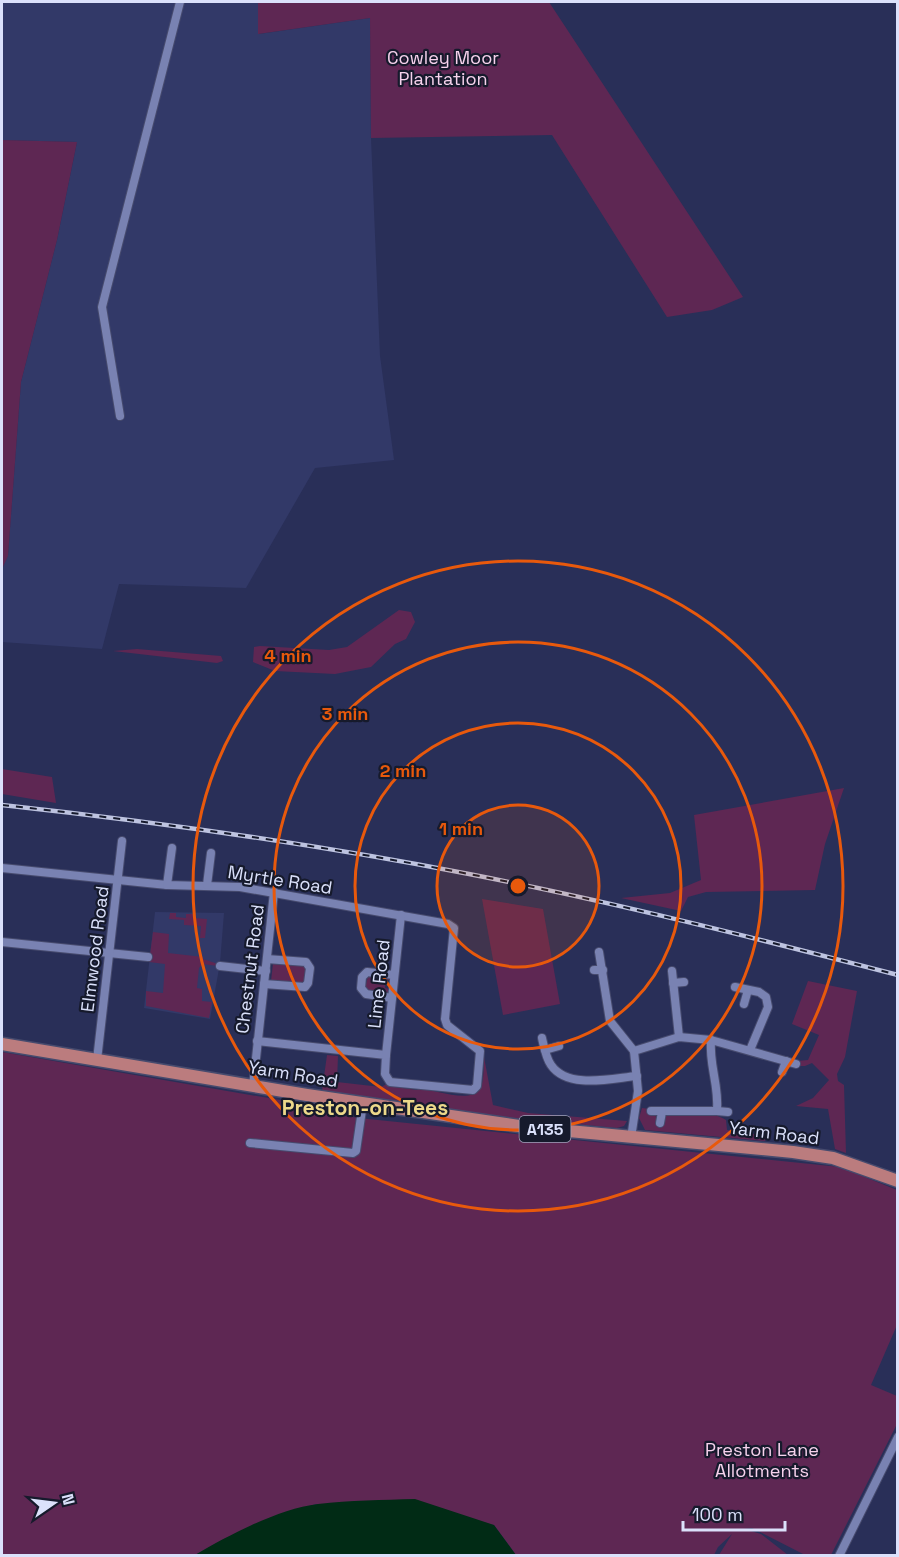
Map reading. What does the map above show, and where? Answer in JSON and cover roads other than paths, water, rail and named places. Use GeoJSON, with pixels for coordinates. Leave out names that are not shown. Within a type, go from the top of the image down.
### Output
{"type":"FeatureCollection","features":[{"type":"Feature","properties":{"kind":"main road","name":"Yarm Road"},"geometry":{"type":"LineString","coordinates":[[2,1044],[253,1086],[526,1127],[816,1155],[843,1161],[897,1181]]}},
{"type":"Feature","properties":{"kind":"street"},"geometry":{"type":"LineString","coordinates":[[120,416],[102,307],[180,2]]}},
{"type":"Feature","properties":{"kind":"street","name":"Elmwood Road"},"geometry":{"type":"LineString","coordinates":[[97,1060],[122,841]]}},
{"type":"Feature","properties":{"kind":"street"},"geometry":{"type":"LineString","coordinates":[[167,885],[172,848]]}},
{"type":"Feature","properties":{"kind":"street"},"geometry":{"type":"LineString","coordinates":[[207,885],[211,853]]}},
{"type":"Feature","properties":{"kind":"street","name":"Myrtle Road"},"geometry":{"type":"LineString","coordinates":[[2,868],[167,885],[240,886],[448,924],[454,928],[445,1019],[447,1025],[480,1051],[475,1088]]}},
{"type":"Feature","properties":{"kind":"street","name":"Chestnut Road"},"geometry":{"type":"LineString","coordinates":[[253,1086],[274,892]]}},
{"type":"Feature","properties":{"kind":"street","name":"Lime Road"},"geometry":{"type":"LineString","coordinates":[[401,915],[385,1074],[390,1082],[470,1091],[475,1088]]}},
{"type":"Feature","properties":{"kind":"street"},"geometry":{"type":"LineString","coordinates":[[2,942],[148,957]]}},
{"type":"Feature","properties":{"kind":"street"},"geometry":{"type":"LineString","coordinates":[[599,952],[610,1021],[634,1051],[638,1091],[631,1138]]}},
{"type":"Feature","properties":{"kind":"street"},"geometry":{"type":"LineString","coordinates":[[264,984],[305,987],[309,976],[309,963],[267,959]]}},
{"type":"Feature","properties":{"kind":"street"},"geometry":{"type":"LineString","coordinates":[[220,966],[266,971]]}},
{"type":"Feature","properties":{"kind":"street"},"geometry":{"type":"LineString","coordinates":[[594,970],[603,970]]}},
{"type":"Feature","properties":{"kind":"street"},"geometry":{"type":"LineString","coordinates":[[672,971],[679,1037]]}},
{"type":"Feature","properties":{"kind":"street"},"geometry":{"type":"LineString","coordinates":[[392,998],[366,994],[361,988],[362,977],[367,972],[394,975]]}},
{"type":"Feature","properties":{"kind":"street"},"geometry":{"type":"LineString","coordinates":[[673,983],[684,982]]}},
{"type":"Feature","properties":{"kind":"street"},"geometry":{"type":"LineString","coordinates":[[735,987],[766,997],[768,1007],[750,1050]]}},
{"type":"Feature","properties":{"kind":"street"},"geometry":{"type":"LineString","coordinates":[[744,1004],[748,990]]}},
{"type":"Feature","properties":{"kind":"street"},"geometry":{"type":"LineString","coordinates":[[634,1051],[679,1037],[711,1040],[796,1064]]}},
{"type":"Feature","properties":{"kind":"street"},"geometry":{"type":"LineString","coordinates":[[542,1038],[551,1066],[563,1076],[600,1080],[637,1076]]}},
{"type":"Feature","properties":{"kind":"street"},"geometry":{"type":"LineString","coordinates":[[711,1040],[709,1062],[716,1079],[717,1111]]}},
{"type":"Feature","properties":{"kind":"street"},"geometry":{"type":"LineString","coordinates":[[257,1041],[386,1055]]}},
{"type":"Feature","properties":{"kind":"street"},"geometry":{"type":"LineString","coordinates":[[545,1050],[559,1046]]}},
{"type":"Feature","properties":{"kind":"street"},"geometry":{"type":"LineString","coordinates":[[782,1072],[786,1061]]}},
{"type":"Feature","properties":{"kind":"street"},"geometry":{"type":"LineString","coordinates":[[250,1143],[353,1153],[356,1151],[363,1103]]}},
{"type":"Feature","properties":{"kind":"street"},"geometry":{"type":"LineString","coordinates":[[651,1111],[728,1112]]}},
{"type":"Feature","properties":{"kind":"street"},"geometry":{"type":"LineString","coordinates":[[660,1123],[662,1112]]}},
{"type":"Feature","properties":{"kind":"street"},"geometry":{"type":"LineString","coordinates":[[839,1556],[897,1437]]}},
{"type":"Feature","properties":{"kind":"railway"},"geometry":{"type":"LineString","coordinates":[[2,805],[236,835],[469,874],[737,934],[898,975]]}},
{"type":"Feature","properties":{"kind":"district","name":"Preston-on-Tees"},"geometry":{"type":"Point","coordinates":[365,1108]}},
{"type":"Feature","properties":{"kind":"park label","name":"Cowley Moor Plantation"},"geometry":{"type":"Point","coordinates":[443,68]}},
{"type":"Feature","properties":{"kind":"park label","name":"Preston Lane Allotments"},"geometry":{"type":"Point","coordinates":[762,1460]}}]}
